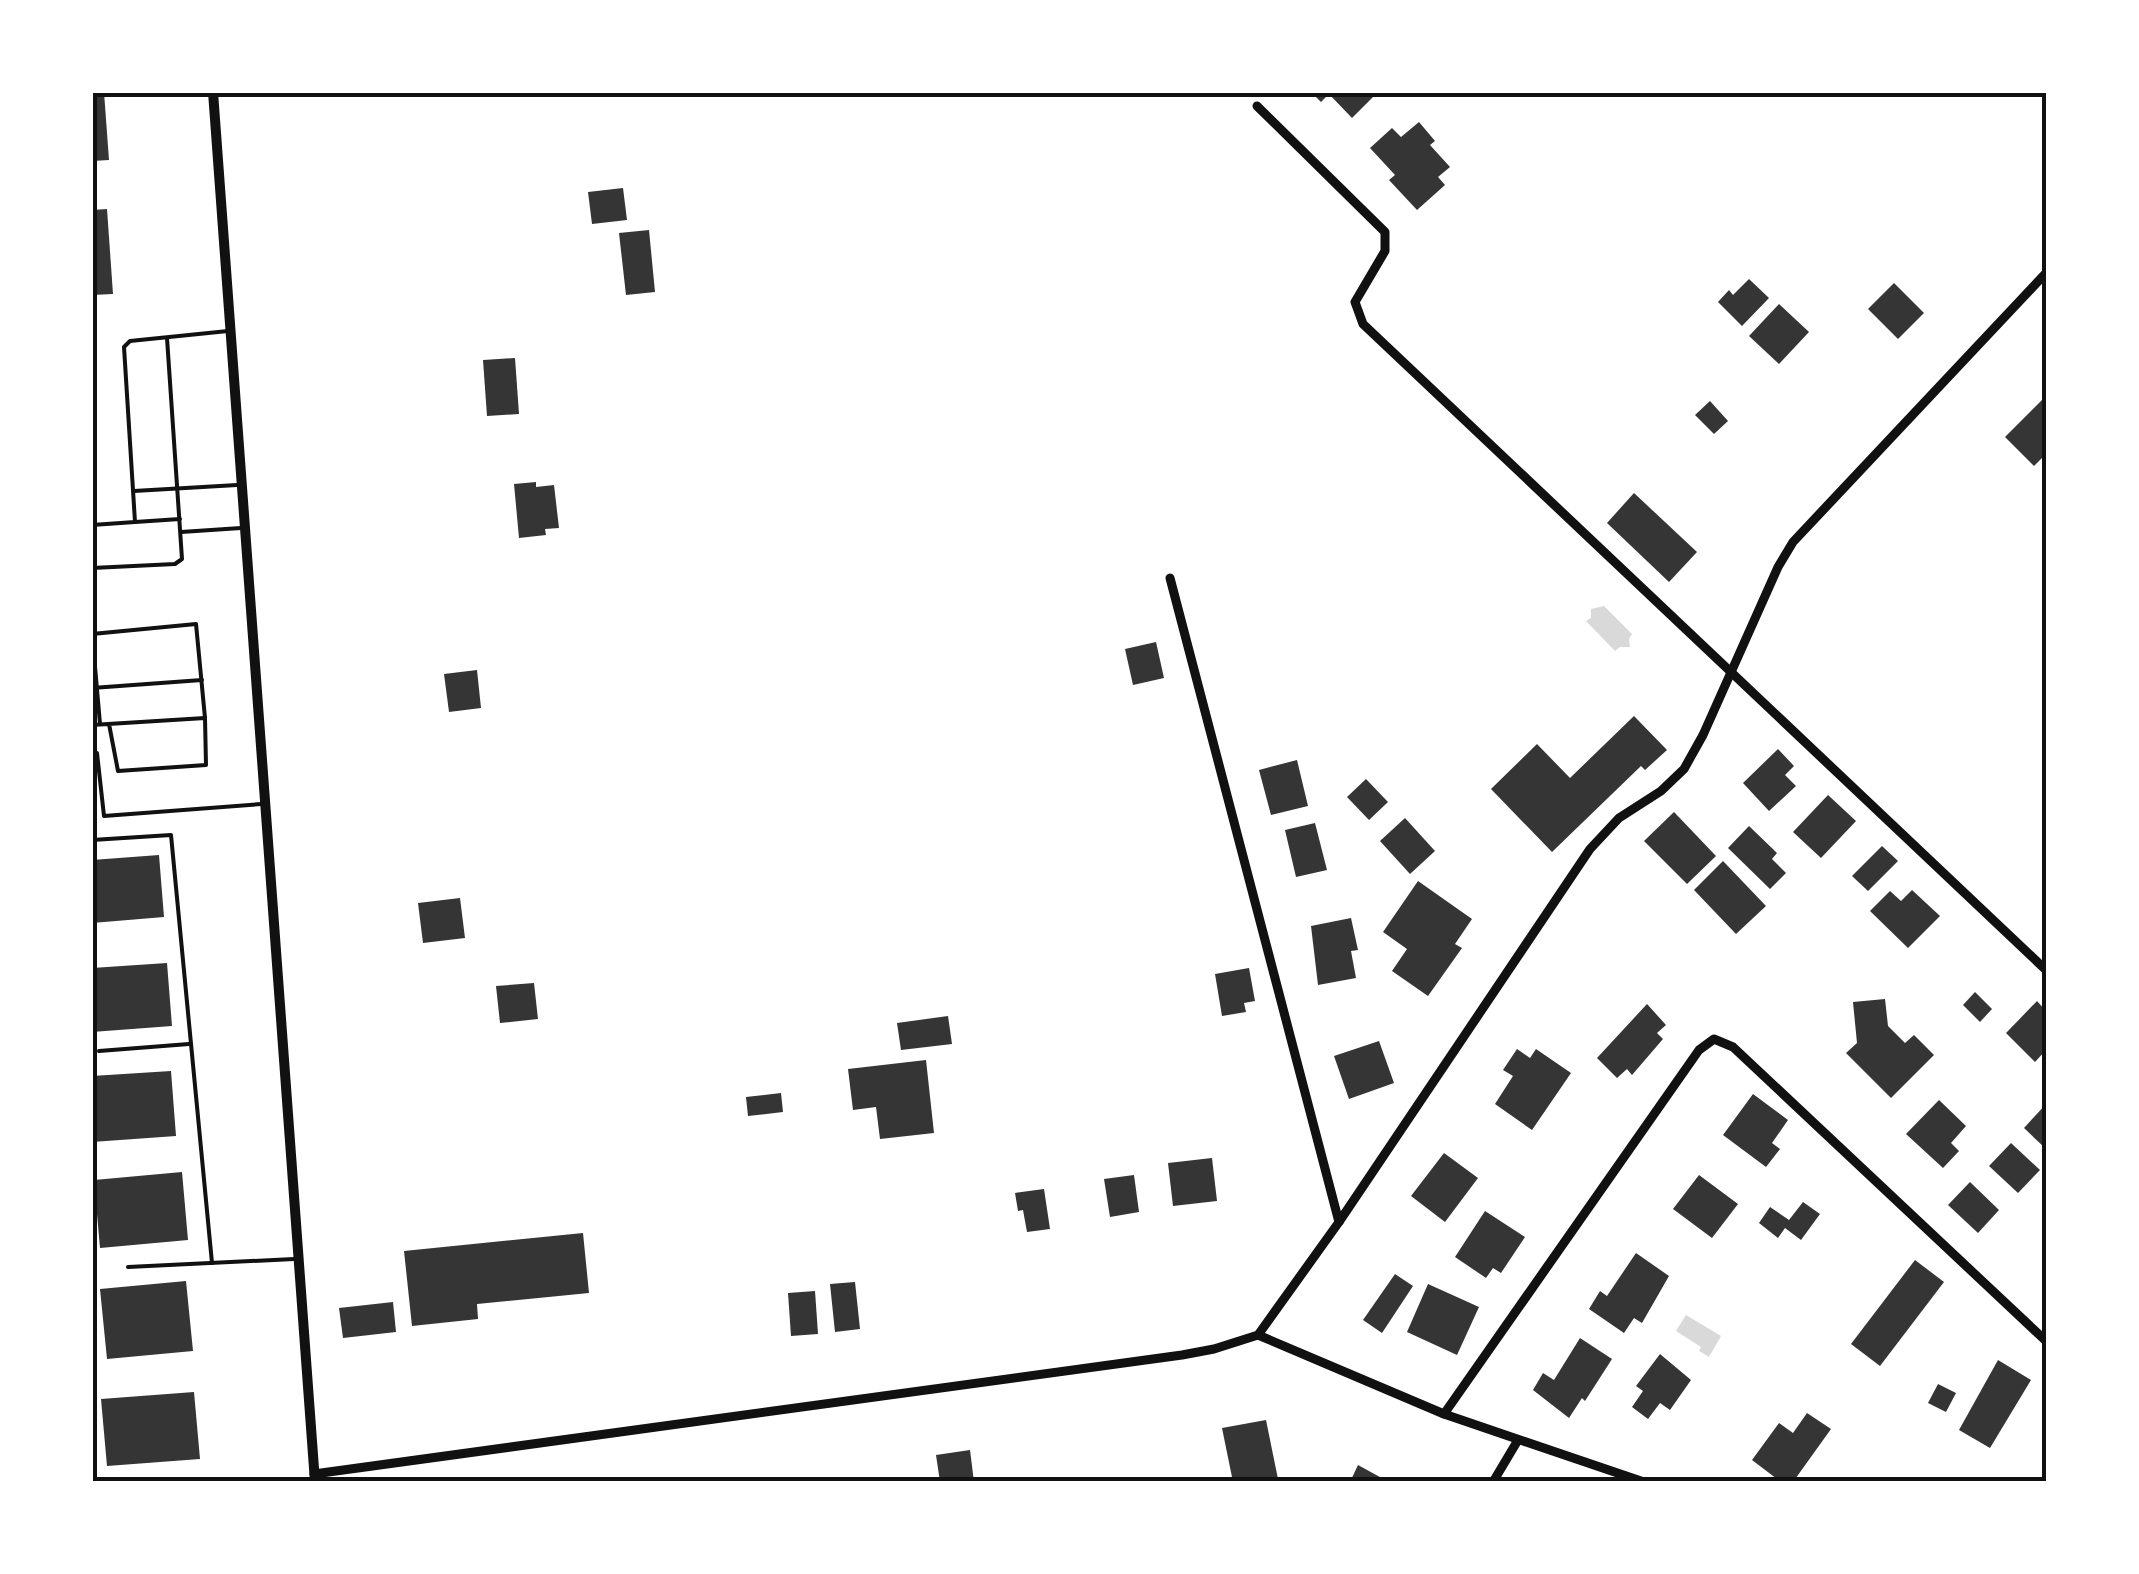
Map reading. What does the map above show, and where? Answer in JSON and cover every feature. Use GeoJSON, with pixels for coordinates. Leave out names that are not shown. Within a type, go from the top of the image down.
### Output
{"type":"FeatureCollection","features":[{"type":"Feature","properties":{"kind":"street"},"geometry":{"type":"LineString","coordinates":[[214,92],[314,1478],[1182,1355],[1258,1335],[1340,1222],[1596,842],[1618,818],[1661,791],[1684,769],[1793,542],[2046,273]]}},
{"type":"Feature","properties":{"kind":"street"},"geometry":{"type":"LineString","coordinates":[[1257,106],[1385,232],[1385,251],[1355,302],[1363,324],[2046,970]]}},
{"type":"Feature","properties":{"kind":"street"},"geometry":{"type":"LineString","coordinates":[[1170,578],[1340,1222]]}},
{"type":"Feature","properties":{"kind":"street"},"geometry":{"type":"LineString","coordinates":[[1444,1414],[1698,1050],[1714,1039],[1733,1047],[2046,1341]]}},
{"type":"Feature","properties":{"kind":"street"},"geometry":{"type":"LineString","coordinates":[[1258,1335],[1444,1414],[1644,1482]]}},
{"type":"Feature","properties":{"kind":"street"},"geometry":{"type":"LineString","coordinates":[[1493,1482],[1518,1440]]}},
{"type":"Feature","properties":{"kind":"lane"},"geometry":{"type":"LineString","coordinates":[[135,522],[124,347],[130,341],[231,331]]}},
{"type":"Feature","properties":{"kind":"lane"},"geometry":{"type":"LineString","coordinates":[[92,568],[179,563],[182,559],[167,338]]}},
{"type":"Feature","properties":{"kind":"lane"},"geometry":{"type":"LineString","coordinates":[[134,491],[242,485]]}},
{"type":"Feature","properties":{"kind":"lane"},"geometry":{"type":"LineString","coordinates":[[92,526],[180,519]]}},
{"type":"Feature","properties":{"kind":"lane"},"geometry":{"type":"LineString","coordinates":[[181,532],[245,528]]}},
{"type":"Feature","properties":{"kind":"lane"},"geometry":{"type":"LineString","coordinates":[[100,724],[93,633],[196,624],[206,764],[123,773],[116,768],[109,724]]}},
{"type":"Feature","properties":{"kind":"lane"},"geometry":{"type":"LineString","coordinates":[[95,688],[202,680]]}},
{"type":"Feature","properties":{"kind":"lane"},"geometry":{"type":"LineString","coordinates":[[92,725],[205,718]]}},
{"type":"Feature","properties":{"kind":"lane"},"geometry":{"type":"LineString","coordinates":[[92,753],[97,753],[104,816],[265,804]]}},
{"type":"Feature","properties":{"kind":"lane"},"geometry":{"type":"LineString","coordinates":[[92,840],[172,835],[212,1263]]}},
{"type":"Feature","properties":{"kind":"lane"},"geometry":{"type":"LineString","coordinates":[[100,1051],[191,1044]]}},
{"type":"Feature","properties":{"kind":"lane"},"geometry":{"type":"LineString","coordinates":[[128,1267],[299,1258]]}},
{"type":"Feature","properties":{"kind":"shaded area"},"geometry":{"type":"Polygon","coordinates":[[[1604,606],[1632,634],[1630,647],[1615,651],[1586,621],[1591,618],[1591,609],[1604,606]]]}},
{"type":"Feature","properties":{"kind":"shaded area"},"geometry":{"type":"Polygon","coordinates":[[[1686,1315],[1721,1336],[1709,1357],[1676,1331],[1686,1315]]]}},
{"type":"Feature","properties":{"kind":"building"},"geometry":{"type":"Polygon","coordinates":[[[92,92],[104,92],[109,160],[92,161],[92,92]]]}},
{"type":"Feature","properties":{"kind":"building"},"geometry":{"type":"Polygon","coordinates":[[[1311,92],[1378,92],[1352,118],[1329,94],[1321,102],[1311,92]]]}},
{"type":"Feature","properties":{"kind":"building"},"geometry":{"type":"Polygon","coordinates":[[[1419,122],[1435,141],[1430,145],[1450,167],[1438,177],[1445,185],[1417,210],[1389,180],[1395,175],[1370,148],[1392,128],[1401,137],[1419,122]]]}},
{"type":"Feature","properties":{"kind":"building"},"geometry":{"type":"Polygon","coordinates":[[[623,188],[627,220],[592,224],[588,192],[623,188]]]}},
{"type":"Feature","properties":{"kind":"building"},"geometry":{"type":"Polygon","coordinates":[[[107,209],[113,294],[92,295],[92,210],[107,209]]]}},
{"type":"Feature","properties":{"kind":"building"},"geometry":{"type":"Polygon","coordinates":[[[649,230],[655,292],[626,295],[619,233],[649,230]]]}},
{"type":"Feature","properties":{"kind":"building"},"geometry":{"type":"Polygon","coordinates":[[[1749,279],[1769,298],[1742,326],[1718,302],[1729,290],[1733,295],[1749,279]]]}},
{"type":"Feature","properties":{"kind":"building"},"geometry":{"type":"Polygon","coordinates":[[[1894,283],[1924,313],[1898,339],[1868,309],[1894,283]]]}},
{"type":"Feature","properties":{"kind":"building"},"geometry":{"type":"Polygon","coordinates":[[[1779,304],[1809,332],[1779,364],[1749,336],[1779,304]]]}},
{"type":"Feature","properties":{"kind":"building"},"geometry":{"type":"Polygon","coordinates":[[[515,358],[519,414],[487,416],[483,360],[515,358]]]}},
{"type":"Feature","properties":{"kind":"building"},"geometry":{"type":"Polygon","coordinates":[[[2043,399],[2046,454],[2034,466],[2005,437],[2043,399]]]}},
{"type":"Feature","properties":{"kind":"building"},"geometry":{"type":"Polygon","coordinates":[[[1710,401],[1728,421],[1714,434],[1695,415],[1710,401]]]}},
{"type":"Feature","properties":{"kind":"building"},"geometry":{"type":"Polygon","coordinates":[[[536,482],[536,487],[554,485],[559,528],[545,529],[546,535],[519,538],[514,484],[536,482]]]}},
{"type":"Feature","properties":{"kind":"building"},"geometry":{"type":"Polygon","coordinates":[[[1634,493],[1697,552],[1669,582],[1607,523],[1634,493]]]}},
{"type":"Feature","properties":{"kind":"building"},"geometry":{"type":"Polygon","coordinates":[[[1156,642],[1164,678],[1133,685],[1125,649],[1156,642]]]}},
{"type":"Feature","properties":{"kind":"building"},"geometry":{"type":"Polygon","coordinates":[[[477,670],[481,708],[449,712],[444,674],[477,670]]]}},
{"type":"Feature","properties":{"kind":"building"},"geometry":{"type":"Polygon","coordinates":[[[1634,716],[1667,750],[1645,770],[1641,766],[1552,852],[1491,789],[1537,744],[1570,778],[1634,716]]]}},
{"type":"Feature","properties":{"kind":"building"},"geometry":{"type":"Polygon","coordinates":[[[1778,749],[1794,766],[1785,775],[1796,786],[1769,811],[1743,783],[1778,749]]]}},
{"type":"Feature","properties":{"kind":"building"},"geometry":{"type":"Polygon","coordinates":[[[1297,760],[1308,806],[1271,815],[1259,770],[1297,760]]]}},
{"type":"Feature","properties":{"kind":"building"},"geometry":{"type":"Polygon","coordinates":[[[1366,779],[1388,802],[1369,820],[1347,797],[1366,779]]]}},
{"type":"Feature","properties":{"kind":"building"},"geometry":{"type":"Polygon","coordinates":[[[1828,795],[1856,821],[1821,858],[1793,832],[1828,795]]]}},
{"type":"Feature","properties":{"kind":"building"},"geometry":{"type":"Polygon","coordinates":[[[1674,812],[1716,856],[1687,884],[1644,841],[1674,812]]]}},
{"type":"Feature","properties":{"kind":"building"},"geometry":{"type":"Polygon","coordinates":[[[1405,818],[1435,851],[1410,874],[1380,841],[1405,818]]]}},
{"type":"Feature","properties":{"kind":"building"},"geometry":{"type":"Polygon","coordinates":[[[1315,823],[1327,870],[1296,877],[1285,830],[1315,823]]]}},
{"type":"Feature","properties":{"kind":"building"},"geometry":{"type":"Polygon","coordinates":[[[1749,826],[1777,853],[1772,859],[1786,873],[1770,889],[1728,848],[1749,826]]]}},
{"type":"Feature","properties":{"kind":"building"},"geometry":{"type":"Polygon","coordinates":[[[1882,846],[1898,861],[1868,891],[1852,876],[1882,846]]]}},
{"type":"Feature","properties":{"kind":"building"},"geometry":{"type":"Polygon","coordinates":[[[159,855],[164,917],[92,923],[92,860],[159,855]]]}},
{"type":"Feature","properties":{"kind":"building"},"geometry":{"type":"Polygon","coordinates":[[[1723,861],[1766,906],[1736,934],[1694,890],[1723,861]]]}},
{"type":"Feature","properties":{"kind":"building"},"geometry":{"type":"Polygon","coordinates":[[[1418,881],[1472,919],[1455,944],[1462,948],[1428,996],[1392,971],[1407,949],[1383,932],[1418,881]]]}},
{"type":"Feature","properties":{"kind":"building"},"geometry":{"type":"Polygon","coordinates":[[[1912,890],[1940,916],[1908,948],[1870,911],[1890,891],[1901,901],[1912,890]]]}},
{"type":"Feature","properties":{"kind":"building"},"geometry":{"type":"Polygon","coordinates":[[[460,898],[465,938],[423,943],[418,903],[460,898]]]}},
{"type":"Feature","properties":{"kind":"building"},"geometry":{"type":"Polygon","coordinates":[[[1351,918],[1358,950],[1351,951],[1356,978],[1318,985],[1311,926],[1351,918]]]}},
{"type":"Feature","properties":{"kind":"building"},"geometry":{"type":"Polygon","coordinates":[[[167,963],[172,1026],[92,1032],[92,968],[167,963]]]}},
{"type":"Feature","properties":{"kind":"building"},"geometry":{"type":"Polygon","coordinates":[[[1249,968],[1255,1001],[1244,1003],[1246,1012],[1222,1016],[1215,974],[1249,968]]]}},
{"type":"Feature","properties":{"kind":"building"},"geometry":{"type":"Polygon","coordinates":[[[534,983],[538,1019],[500,1023],[496,986],[534,983]]]}},
{"type":"Feature","properties":{"kind":"building"},"geometry":{"type":"Polygon","coordinates":[[[1975,992],[1992,1009],[1980,1022],[1963,1005],[1975,992]]]}},
{"type":"Feature","properties":{"kind":"building"},"geometry":{"type":"Polygon","coordinates":[[[1885,999],[1888,1026],[1905,1043],[1914,1035],[1934,1055],[1891,1098],[1846,1053],[1857,1043],[1853,1002],[1885,999]]]}},
{"type":"Feature","properties":{"kind":"building"},"geometry":{"type":"Polygon","coordinates":[[[2037,1001],[2046,1011],[2046,1050],[2035,1062],[2006,1033],[2037,1001]]]}},
{"type":"Feature","properties":{"kind":"building"},"geometry":{"type":"Polygon","coordinates":[[[1647,1004],[1666,1025],[1657,1033],[1663,1039],[1632,1075],[1627,1069],[1617,1078],[1597,1058],[1647,1004]]]}},
{"type":"Feature","properties":{"kind":"building"},"geometry":{"type":"Polygon","coordinates":[[[948,1016],[952,1044],[901,1050],[897,1023],[948,1016]]]}},
{"type":"Feature","properties":{"kind":"building"},"geometry":{"type":"Polygon","coordinates":[[[1379,1041],[1394,1083],[1349,1099],[1334,1056],[1379,1041]]]}},
{"type":"Feature","properties":{"kind":"building"},"geometry":{"type":"Polygon","coordinates":[[[1517,1049],[1530,1058],[1536,1049],[1571,1073],[1532,1130],[1495,1104],[1513,1076],[1503,1070],[1517,1049]]]}},
{"type":"Feature","properties":{"kind":"building"},"geometry":{"type":"Polygon","coordinates":[[[926,1060],[934,1133],[880,1139],[876,1107],[853,1110],[848,1069],[926,1060]]]}},
{"type":"Feature","properties":{"kind":"building"},"geometry":{"type":"Polygon","coordinates":[[[171,1071],[176,1136],[92,1142],[92,1076],[171,1071]]]}},
{"type":"Feature","properties":{"kind":"building"},"geometry":{"type":"Polygon","coordinates":[[[781,1093],[783,1112],[748,1116],[746,1097],[781,1093]]]}},
{"type":"Feature","properties":{"kind":"building"},"geometry":{"type":"Polygon","coordinates":[[[1753,1094],[1788,1120],[1772,1143],[1780,1149],[1766,1167],[1723,1135],[1753,1094]]]}},
{"type":"Feature","properties":{"kind":"building"},"geometry":{"type":"Polygon","coordinates":[[[1939,1100],[1966,1126],[1951,1143],[1959,1151],[1943,1168],[1906,1134],[1939,1100]]]}},
{"type":"Feature","properties":{"kind":"building"},"geometry":{"type":"Polygon","coordinates":[[[2046,1104],[2046,1149],[2024,1128],[2046,1104]]]}},
{"type":"Feature","properties":{"kind":"building"},"geometry":{"type":"Polygon","coordinates":[[[2011,1143],[2040,1170],[2018,1193],[1989,1166],[2011,1143]]]}},
{"type":"Feature","properties":{"kind":"building"},"geometry":{"type":"Polygon","coordinates":[[[1444,1153],[1478,1178],[1445,1222],[1411,1196],[1444,1153]]]}},
{"type":"Feature","properties":{"kind":"building"},"geometry":{"type":"Polygon","coordinates":[[[1212,1158],[1217,1201],[1173,1206],[1168,1163],[1212,1158]]]}},
{"type":"Feature","properties":{"kind":"building"},"geometry":{"type":"Polygon","coordinates":[[[182,1172],[188,1240],[100,1248],[94,1180],[182,1172]]]}},
{"type":"Feature","properties":{"kind":"building"},"geometry":{"type":"Polygon","coordinates":[[[1134,1175],[1139,1212],[1110,1217],[1104,1179],[1134,1175]]]}},
{"type":"Feature","properties":{"kind":"building"},"geometry":{"type":"Polygon","coordinates":[[[1699,1175],[1738,1204],[1712,1238],[1673,1209],[1699,1175]]]}},
{"type":"Feature","properties":{"kind":"building"},"geometry":{"type":"Polygon","coordinates":[[[1970,1182],[1999,1210],[1978,1233],[1948,1205],[1970,1182]]]}},
{"type":"Feature","properties":{"kind":"building"},"geometry":{"type":"Polygon","coordinates":[[[1044,1189],[1050,1229],[1027,1232],[1015,1193],[1044,1189]]]}},
{"type":"Feature","properties":{"kind":"building"},"geometry":{"type":"Polygon","coordinates":[[[1803,1202],[1820,1214],[1801,1240],[1785,1228],[1778,1238],[1759,1223],[1770,1207],[1789,1220],[1803,1202]]]}},
{"type":"Feature","properties":{"kind":"building"},"geometry":{"type":"Polygon","coordinates":[[[1485,1211],[1525,1237],[1501,1273],[1493,1268],[1486,1278],[1455,1257],[1485,1211]]]}},
{"type":"Feature","properties":{"kind":"building"},"geometry":{"type":"Polygon","coordinates":[[[583,1233],[589,1293],[477,1304],[478,1319],[412,1326],[404,1251],[583,1233]]]}},
{"type":"Feature","properties":{"kind":"building"},"geometry":{"type":"Polygon","coordinates":[[[1636,1253],[1669,1276],[1642,1323],[1634,1318],[1624,1333],[1589,1309],[1600,1291],[1607,1296],[1636,1253]]]}},
{"type":"Feature","properties":{"kind":"building"},"geometry":{"type":"Polygon","coordinates":[[[1915,1260],[1944,1282],[1880,1366],[1851,1344],[1915,1260]]]}},
{"type":"Feature","properties":{"kind":"building"},"geometry":{"type":"Polygon","coordinates":[[[1395,1274],[1413,1286],[1382,1333],[1363,1320],[1395,1274]]]}},
{"type":"Feature","properties":{"kind":"building"},"geometry":{"type":"Polygon","coordinates":[[[186,1281],[193,1351],[107,1359],[100,1289],[186,1281]]]}},
{"type":"Feature","properties":{"kind":"building"},"geometry":{"type":"Polygon","coordinates":[[[855,1282],[860,1329],[835,1332],[830,1284],[855,1282]]]}},
{"type":"Feature","properties":{"kind":"building"},"geometry":{"type":"Polygon","coordinates":[[[1428,1284],[1479,1307],[1457,1355],[1407,1332],[1428,1284]]]}},
{"type":"Feature","properties":{"kind":"building"},"geometry":{"type":"Polygon","coordinates":[[[815,1291],[818,1334],[791,1336],[788,1293],[815,1291]]]}},
{"type":"Feature","properties":{"kind":"building"},"geometry":{"type":"Polygon","coordinates":[[[393,1302],[396,1332],[343,1338],[339,1308],[393,1302]]]}},
{"type":"Feature","properties":{"kind":"building"},"geometry":{"type":"Polygon","coordinates":[[[1580,1338],[1612,1359],[1569,1418],[1533,1390],[1543,1373],[1554,1380],[1580,1338]]]}},
{"type":"Feature","properties":{"kind":"building"},"geometry":{"type":"Polygon","coordinates":[[[1660,1354],[1691,1380],[1670,1410],[1660,1403],[1648,1419],[1632,1407],[1643,1391],[1636,1386],[1660,1354]]]}},
{"type":"Feature","properties":{"kind":"building"},"geometry":{"type":"Polygon","coordinates":[[[1998,1360],[2031,1380],[1990,1448],[1959,1430],[1998,1360]]]}},
{"type":"Feature","properties":{"kind":"building"},"geometry":{"type":"Polygon","coordinates":[[[1938,1384],[1956,1393],[1946,1412],[1928,1403],[1938,1384]]]}},
{"type":"Feature","properties":{"kind":"building"},"geometry":{"type":"Polygon","coordinates":[[[194,1392],[200,1459],[107,1466],[101,1399],[194,1392]]]}},
{"type":"Feature","properties":{"kind":"building"},"geometry":{"type":"Polygon","coordinates":[[[1807,1413],[1831,1429],[1793,1482],[1781,1482],[1752,1460],[1779,1423],[1793,1433],[1807,1413]]]}},
{"type":"Feature","properties":{"kind":"building"},"geometry":{"type":"Polygon","coordinates":[[[1266,1420],[1278,1479],[1233,1482],[1222,1428],[1266,1420]]]}},
{"type":"Feature","properties":{"kind":"building"},"geometry":{"type":"Polygon","coordinates":[[[970,1450],[974,1482],[940,1482],[936,1455],[970,1450]]]}},
{"type":"Feature","properties":{"kind":"building"},"geometry":{"type":"Polygon","coordinates":[[[1358,1465],[1389,1482],[1350,1482],[1358,1465]]]}}]}
